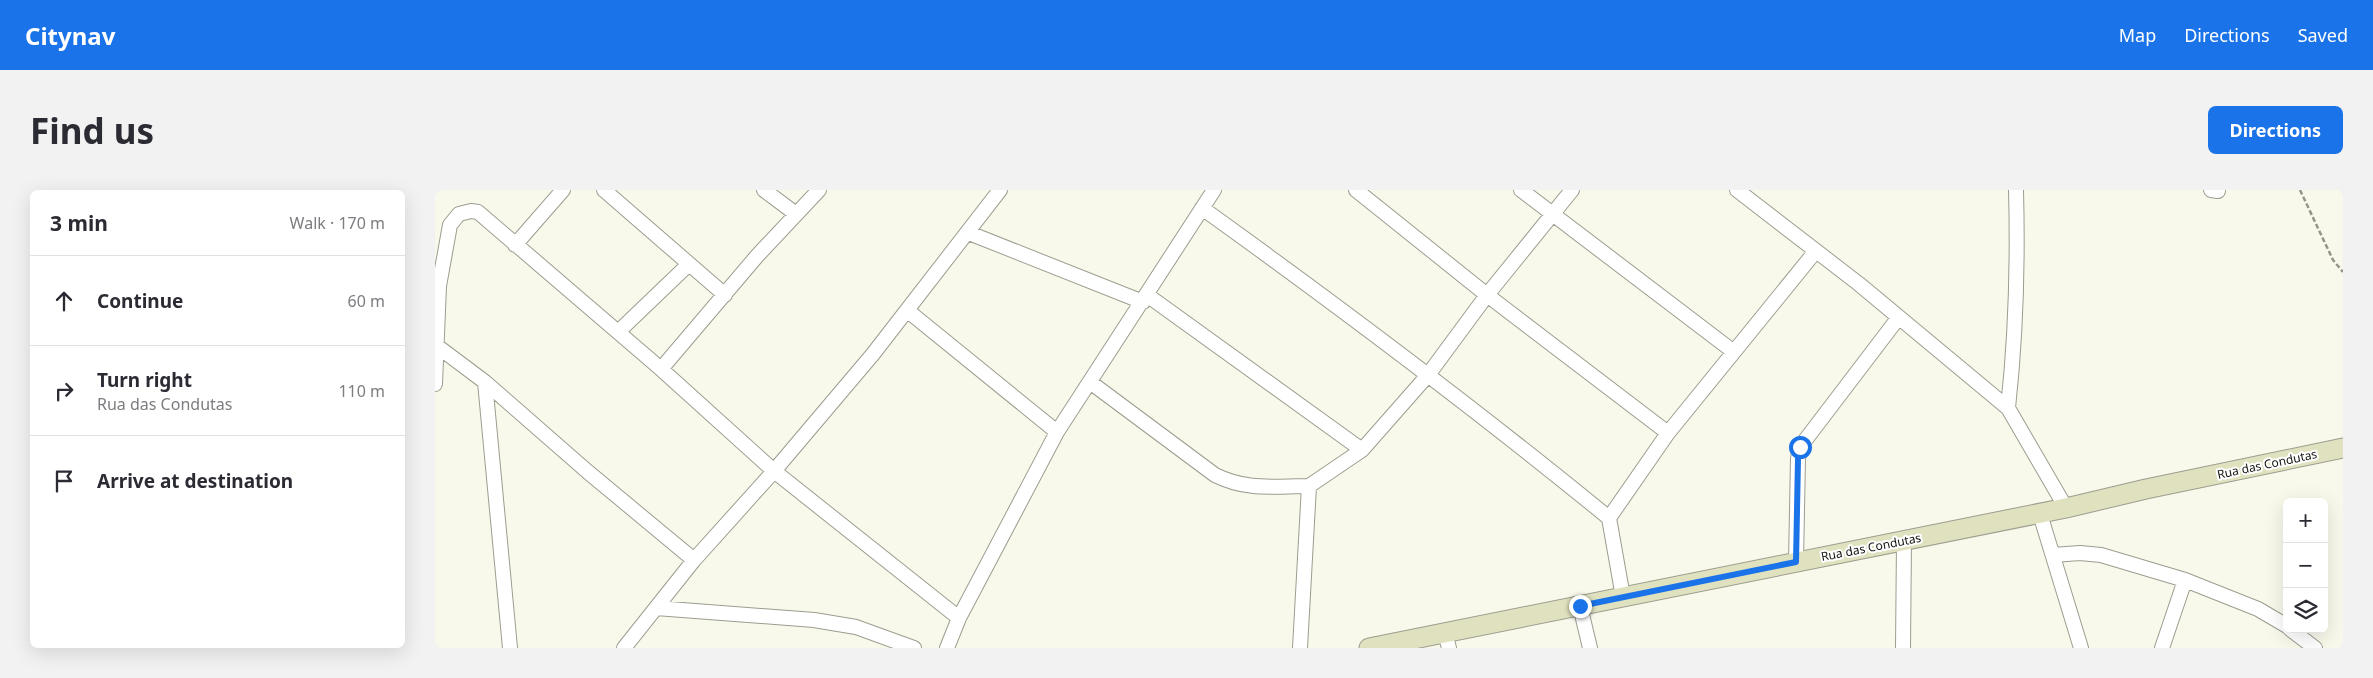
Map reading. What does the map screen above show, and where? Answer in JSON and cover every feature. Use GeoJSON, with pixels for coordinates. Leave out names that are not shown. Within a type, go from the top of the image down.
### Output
{"type":"FeatureCollection","features":[{"type":"Feature","properties":{"kind":"street"},"geometry":{"type":"LineString","coordinates":[[515,245],[563,190]]}},
{"type":"Feature","properties":{"kind":"street"},"geometry":{"type":"LineString","coordinates":[[603,190],[725,295]]}},
{"type":"Feature","properties":{"kind":"street"},"geometry":{"type":"LineString","coordinates":[[764,190],[796,214]]}},
{"type":"Feature","properties":{"kind":"street"},"geometry":{"type":"LineString","coordinates":[[661,369],[757,256],[819,190]]}},
{"type":"Feature","properties":{"kind":"street"},"geometry":{"type":"LineString","coordinates":[[623,648],[694,560],[774,471],[908,311],[1000,190]]}},
{"type":"Feature","properties":{"kind":"street"},"geometry":{"type":"LineString","coordinates":[[947,648],[959,618],[1057,432],[1214,190]]}},
{"type":"Feature","properties":{"kind":"street"},"geometry":{"type":"LineString","coordinates":[[1356,190],[1487,295],[1668,433]]}},
{"type":"Feature","properties":{"kind":"street"},"geometry":{"type":"LineString","coordinates":[[1521,190],[1734,352]]}},
{"type":"Feature","properties":{"kind":"street"},"geometry":{"type":"LineString","coordinates":[[1090,382],[1215,475],[1231,483],[1244,486],[1309,486],[1362,450],[1428,375],[1487,295],[1572,190]]}},
{"type":"Feature","properties":{"kind":"street"},"geometry":{"type":"LineString","coordinates":[[1737,190],[1899,317],[2008,408],[2066,508]]}},
{"type":"Feature","properties":{"kind":"street"},"geometry":{"type":"LineString","coordinates":[[2008,408],[2015,348],[2017,283],[2016,190]]}},
{"type":"Feature","properties":{"kind":"street"},"geometry":{"type":"LineString","coordinates":[[1202,208],[1302,280],[1428,375],[1542,463],[1609,518],[1623,597]]}},
{"type":"Feature","properties":{"kind":"street"},"geometry":{"type":"LineString","coordinates":[[435,384],[437,285],[450,225],[459,214],[471,211],[478,212],[661,369],[774,471],[959,618]]}},
{"type":"Feature","properties":{"kind":"street"},"geometry":{"type":"LineString","coordinates":[[969,233],[1145,298],[1362,450]]}},
{"type":"Feature","properties":{"kind":"street"},"geometry":{"type":"LineString","coordinates":[[1609,518],[1668,433],[1815,252]]}},
{"type":"Feature","properties":{"kind":"street"},"geometry":{"type":"LineString","coordinates":[[618,332],[689,264]]}},
{"type":"Feature","properties":{"kind":"street"},"geometry":{"type":"LineString","coordinates":[[908,311],[1057,432]]}},
{"type":"Feature","properties":{"kind":"street"},"geometry":{"type":"LineString","coordinates":[[1796,562],[1798,459],[1800,447],[1899,317]]}},
{"type":"Feature","properties":{"kind":"street"},"geometry":{"type":"LineString","coordinates":[[437,346],[485,382],[588,472],[694,560]]}},
{"type":"Feature","properties":{"kind":"street"},"geometry":{"type":"LineString","coordinates":[[485,382],[510,648]]}},
{"type":"Feature","properties":{"kind":"street","name":"Rua das Condutas"},"geometry":{"type":"LineString","coordinates":[[1369,648],[1447,640],[1580,606],[2040,514],[2146,489],[2343,448]]}},
{"type":"Feature","properties":{"kind":"street"},"geometry":{"type":"LineString","coordinates":[[1300,648],[1309,486]]}},
{"type":"Feature","properties":{"kind":"street"},"geometry":{"type":"LineString","coordinates":[[2040,514],[2081,648]]}},
{"type":"Feature","properties":{"kind":"street"},"geometry":{"type":"LineString","coordinates":[[1903,648],[1904,541]]}},
{"type":"Feature","properties":{"kind":"street"},"geometry":{"type":"LineString","coordinates":[[2053,555],[2080,553],[2101,555],[2185,580],[2258,609],[2283,624]]}},
{"type":"Feature","properties":{"kind":"street"},"geometry":{"type":"LineString","coordinates":[[2162,648],[2185,580]]}},
{"type":"Feature","properties":{"kind":"street"},"geometry":{"type":"LineString","coordinates":[[1580,606],[1589,648]]}},
{"type":"Feature","properties":{"kind":"street"},"geometry":{"type":"LineString","coordinates":[[656,608],[814,620],[856,628],[914,648]]}},
{"type":"Feature","properties":{"kind":"street"},"geometry":{"type":"LineString","coordinates":[[2295,633],[2315,648]]}},
{"type":"Feature","properties":{"kind":"path"},"geometry":{"type":"LineString","coordinates":[[2299,190],[2333,260],[2343,272]]}},
{"type":"Feature","properties":{"kind":"route"},"geometry":{"type":"LineString","coordinates":[[1580,606],[1796,562],[1798,459],[1800,447]]}}]}
